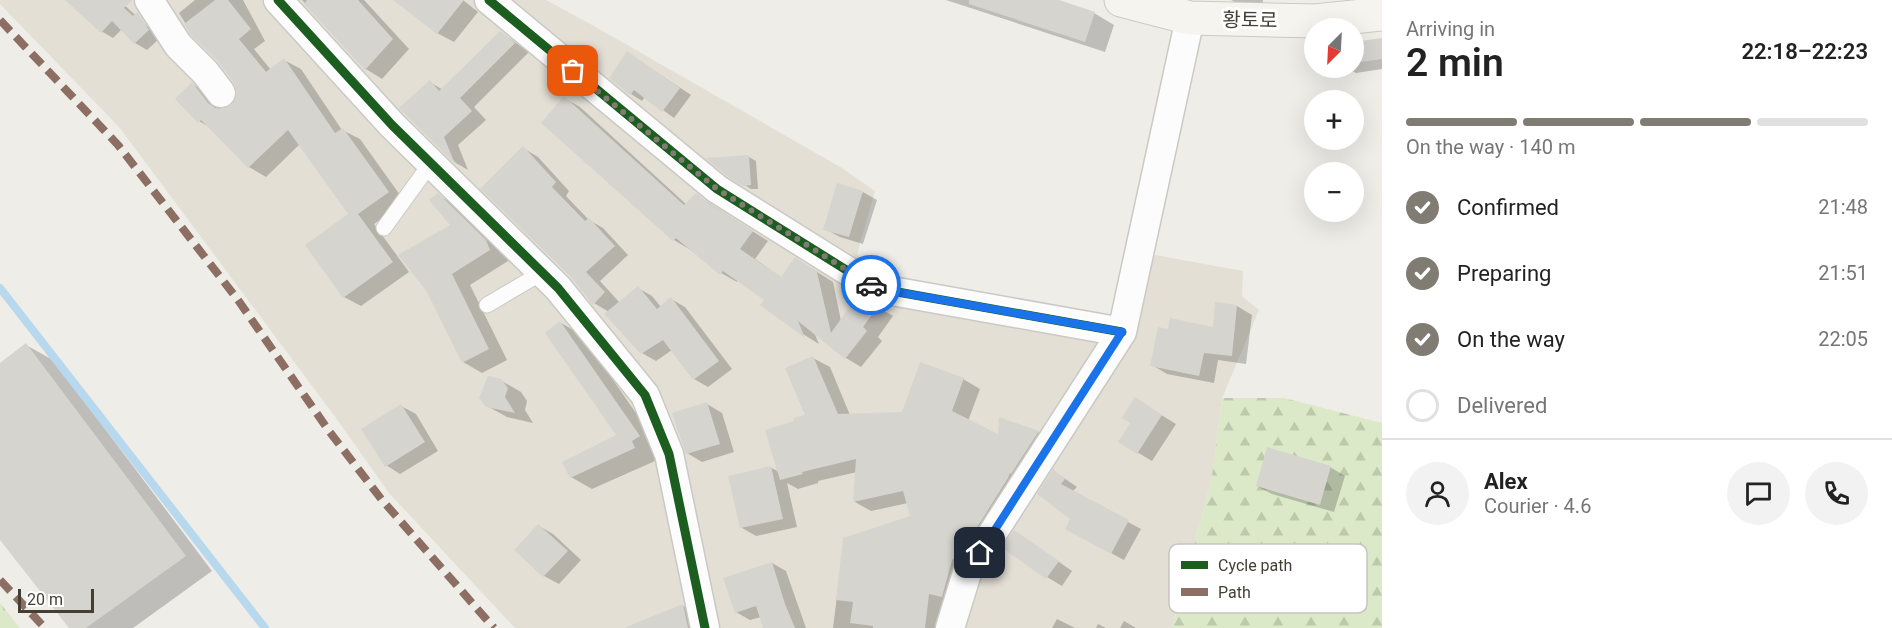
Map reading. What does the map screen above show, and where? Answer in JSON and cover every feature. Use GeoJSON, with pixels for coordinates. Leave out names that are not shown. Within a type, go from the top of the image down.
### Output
{"type":"FeatureCollection","features":[{"type":"Feature","properties":{"kind":"main road","name":"황토로"},"geometry":{"type":"LineString","coordinates":[[1121,0],[1190,18],[1315,21],[1382,14]]}},
{"type":"Feature","properties":{"kind":"street"},"geometry":{"type":"LineString","coordinates":[[149,0],[178,45],[205,72],[221,93]]}},
{"type":"Feature","properties":{"kind":"street"},"geometry":{"type":"LineString","coordinates":[[278,0],[392,125],[543,272],[599,336],[645,395],[669,454],[705,628]]}},
{"type":"Feature","properties":{"kind":"street"},"geometry":{"type":"LineString","coordinates":[[489,0],[717,189],[875,288],[1122,332]]}},
{"type":"Feature","properties":{"kind":"street"},"geometry":{"type":"LineString","coordinates":[[950,628],[967,573],[1122,332],[1190,18]]}},
{"type":"Feature","properties":{"kind":"lane"},"geometry":{"type":"LineString","coordinates":[[384,228],[431,163]]}},
{"type":"Feature","properties":{"kind":"lane"},"geometry":{"type":"LineString","coordinates":[[487,305],[543,272]]}},
{"type":"Feature","properties":{"kind":"shaded area"},"geometry":{"type":"Polygon","coordinates":[[[0,0],[546,0],[842,168],[875,191],[857,254],[877,280],[1113,318],[1128,250],[1243,271],[1242,296],[1259,310],[1222,398],[1212,476],[1194,544],[1169,544],[1169,613],[1176,613],[1172,628],[515,628],[389,493],[336,418],[119,127],[0,4],[0,0]]]}},
{"type":"Feature","properties":{"kind":"green space"},"geometry":{"type":"Polygon","coordinates":[[[1222,398],[1284,398],[1382,423],[1382,628],[1172,628],[1176,613],[1367,613],[1367,544],[1194,544],[1212,476],[1222,398]]]}},
{"type":"Feature","properties":{"kind":"green space"},"geometry":{"type":"Polygon","coordinates":[[[0,603],[20,628],[0,628],[0,603]]]}},
{"type":"Feature","properties":{"kind":"building"},"geometry":{"type":"Polygon","coordinates":[[[65,0],[132,0],[124,8],[133,16],[137,12],[149,30],[134,44],[112,21],[101,33],[65,0]]]}},
{"type":"Feature","properties":{"kind":"building"},"geometry":{"type":"Polygon","coordinates":[[[215,0],[228,0],[251,29],[239,39],[266,72],[284,58],[335,133],[343,128],[389,192],[358,214],[393,262],[343,298],[305,245],[348,214],[288,130],[248,168],[201,120],[198,123],[175,99],[192,82],[208,103],[215,108],[223,109],[230,106],[236,99],[237,90],[234,83],[217,60],[191,35],[184,24],[215,0]]]}},
{"type":"Feature","properties":{"kind":"building"},"geometry":{"type":"Polygon","coordinates":[[[307,0],[358,0],[393,39],[365,70],[304,4],[307,0]]]}},
{"type":"Feature","properties":{"kind":"building"},"geometry":{"type":"Polygon","coordinates":[[[393,0],[464,0],[437,34],[393,0]]]}},
{"type":"Feature","properties":{"kind":"building"},"geometry":{"type":"Polygon","coordinates":[[[969,0],[1059,0],[1095,12],[1085,42],[969,4],[969,0]]]}},
{"type":"Feature","properties":{"kind":"building"},"geometry":{"type":"Polygon","coordinates":[[[500,31],[515,43],[460,98],[472,111],[444,137],[455,164],[399,108],[430,80],[439,91],[500,31]]]}},
{"type":"Feature","properties":{"kind":"building"},"geometry":{"type":"Polygon","coordinates":[[[1382,38],[1382,59],[1364,61],[1364,40],[1382,38]]]}},
{"type":"Feature","properties":{"kind":"building"},"geometry":{"type":"Polygon","coordinates":[[[627,51],[680,88],[662,112],[634,90],[630,95],[609,78],[627,51]]]}},
{"type":"Feature","properties":{"kind":"building"},"geometry":{"type":"Polygon","coordinates":[[[564,96],[684,205],[696,193],[753,231],[740,249],[781,277],[795,257],[817,272],[831,333],[857,296],[879,305],[863,327],[867,331],[845,359],[798,321],[805,338],[760,305],[764,300],[723,271],[720,275],[676,238],[673,241],[541,123],[564,96]]]}},
{"type":"Feature","properties":{"kind":"building"},"geometry":{"type":"Polygon","coordinates":[[[523,146],[556,182],[552,187],[585,221],[589,218],[615,246],[586,272],[605,292],[593,305],[570,276],[480,189],[523,146]]]}},
{"type":"Feature","properties":{"kind":"building"},"geometry":{"type":"Polygon","coordinates":[[[749,155],[751,185],[743,186],[705,158],[749,155]]]}},
{"type":"Feature","properties":{"kind":"building"},"geometry":{"type":"Polygon","coordinates":[[[837,183],[863,191],[849,237],[823,230],[837,183]]]}},
{"type":"Feature","properties":{"kind":"building"},"geometry":{"type":"Polygon","coordinates":[[[438,193],[486,240],[490,250],[452,274],[489,349],[462,363],[427,292],[398,255],[450,225],[429,200],[438,193]]]}},
{"type":"Feature","properties":{"kind":"building"},"geometry":{"type":"Polygon","coordinates":[[[638,286],[657,309],[671,297],[719,361],[693,380],[663,340],[641,354],[604,314],[638,286]]]}},
{"type":"Feature","properties":{"kind":"building"},"geometry":{"type":"Polygon","coordinates":[[[1215,302],[1237,305],[1232,356],[1204,353],[1199,376],[1150,366],[1158,327],[1168,329],[1170,318],[1213,327],[1215,302]]]}},
{"type":"Feature","properties":{"kind":"building"},"geometry":{"type":"Polygon","coordinates":[[[560,321],[640,436],[632,441],[635,448],[570,478],[562,462],[616,435],[545,333],[560,321]]]}},
{"type":"Feature","properties":{"kind":"building"},"geometry":{"type":"Polygon","coordinates":[[[26,343],[186,556],[86,628],[69,628],[0,540],[0,363],[26,343]]]}},
{"type":"Feature","properties":{"kind":"building"},"geometry":{"type":"Polygon","coordinates":[[[813,356],[838,414],[902,412],[920,362],[964,378],[952,411],[998,434],[999,417],[1039,431],[964,548],[952,560],[942,597],[929,594],[925,628],[873,628],[873,626],[850,623],[853,602],[836,600],[843,538],[910,516],[903,491],[853,502],[856,459],[802,472],[803,474],[780,480],[765,430],[805,415],[785,368],[813,356]]]}},
{"type":"Feature","properties":{"kind":"building"},"geometry":{"type":"Polygon","coordinates":[[[488,376],[501,379],[508,388],[505,397],[515,413],[486,407],[479,398],[488,376]]]}},
{"type":"Feature","properties":{"kind":"building"},"geometry":{"type":"Polygon","coordinates":[[[1135,397],[1162,415],[1137,454],[1118,442],[1130,423],[1122,418],[1135,397]]]}},
{"type":"Feature","properties":{"kind":"building"},"geometry":{"type":"Polygon","coordinates":[[[707,402],[720,444],[686,454],[672,413],[707,402]]]}},
{"type":"Feature","properties":{"kind":"building"},"geometry":{"type":"Polygon","coordinates":[[[401,404],[425,442],[385,467],[361,429],[401,404]]]}},
{"type":"Feature","properties":{"kind":"building"},"geometry":{"type":"Polygon","coordinates":[[[1267,447],[1331,466],[1320,505],[1256,486],[1267,447]]]}},
{"type":"Feature","properties":{"kind":"building"},"geometry":{"type":"Polygon","coordinates":[[[771,466],[783,519],[740,528],[728,476],[771,466]]]}},
{"type":"Feature","properties":{"kind":"building"},"geometry":{"type":"Polygon","coordinates":[[[1053,469],[1065,479],[1061,484],[1129,520],[1111,554],[1065,529],[1070,519],[1037,494],[1053,469]]]}},
{"type":"Feature","properties":{"kind":"building"},"geometry":{"type":"Polygon","coordinates":[[[538,524],[568,551],[543,577],[514,550],[538,524]]]}},
{"type":"Feature","properties":{"kind":"building"},"geometry":{"type":"Polygon","coordinates":[[[1014,530],[1059,561],[1046,579],[1002,548],[1014,530]]]}},
{"type":"Feature","properties":{"kind":"building"},"geometry":{"type":"Polygon","coordinates":[[[772,562],[795,628],[763,628],[756,606],[735,613],[723,578],[772,562]]]}},
{"type":"Feature","properties":{"kind":"building"},"geometry":{"type":"Polygon","coordinates":[[[683,604],[688,628],[626,628],[626,627],[683,604]]]}},
{"type":"Feature","properties":{"kind":"waterway"},"geometry":{"type":"LineString","coordinates":[[0,288],[265,628]]}},
{"type":"Feature","properties":{"kind":"marked path"},"geometry":{"type":"LineString","coordinates":[[0,20],[118,145],[238,300],[329,431],[382,500],[494,628]]}},
{"type":"Feature","properties":{"kind":"marked path"},"geometry":{"type":"LineString","coordinates":[[0,580],[45,628]]}},
{"type":"Feature","properties":{"kind":"cycle path"},"geometry":{"type":"LineString","coordinates":[[278,0],[392,125],[558,288],[645,395],[669,454],[705,628]]}},
{"type":"Feature","properties":{"kind":"cycle path"},"geometry":{"type":"LineString","coordinates":[[489,0],[717,189],[875,288],[1122,332]]}},
{"type":"Feature","properties":{"kind":"way so far"},"geometry":{"type":"LineString","coordinates":[[573,71],[717,189],[871,285]]}},
{"type":"Feature","properties":{"kind":"route"},"geometry":{"type":"LineString","coordinates":[[871,285],[875,288],[1122,332],[980,553]]}}]}
